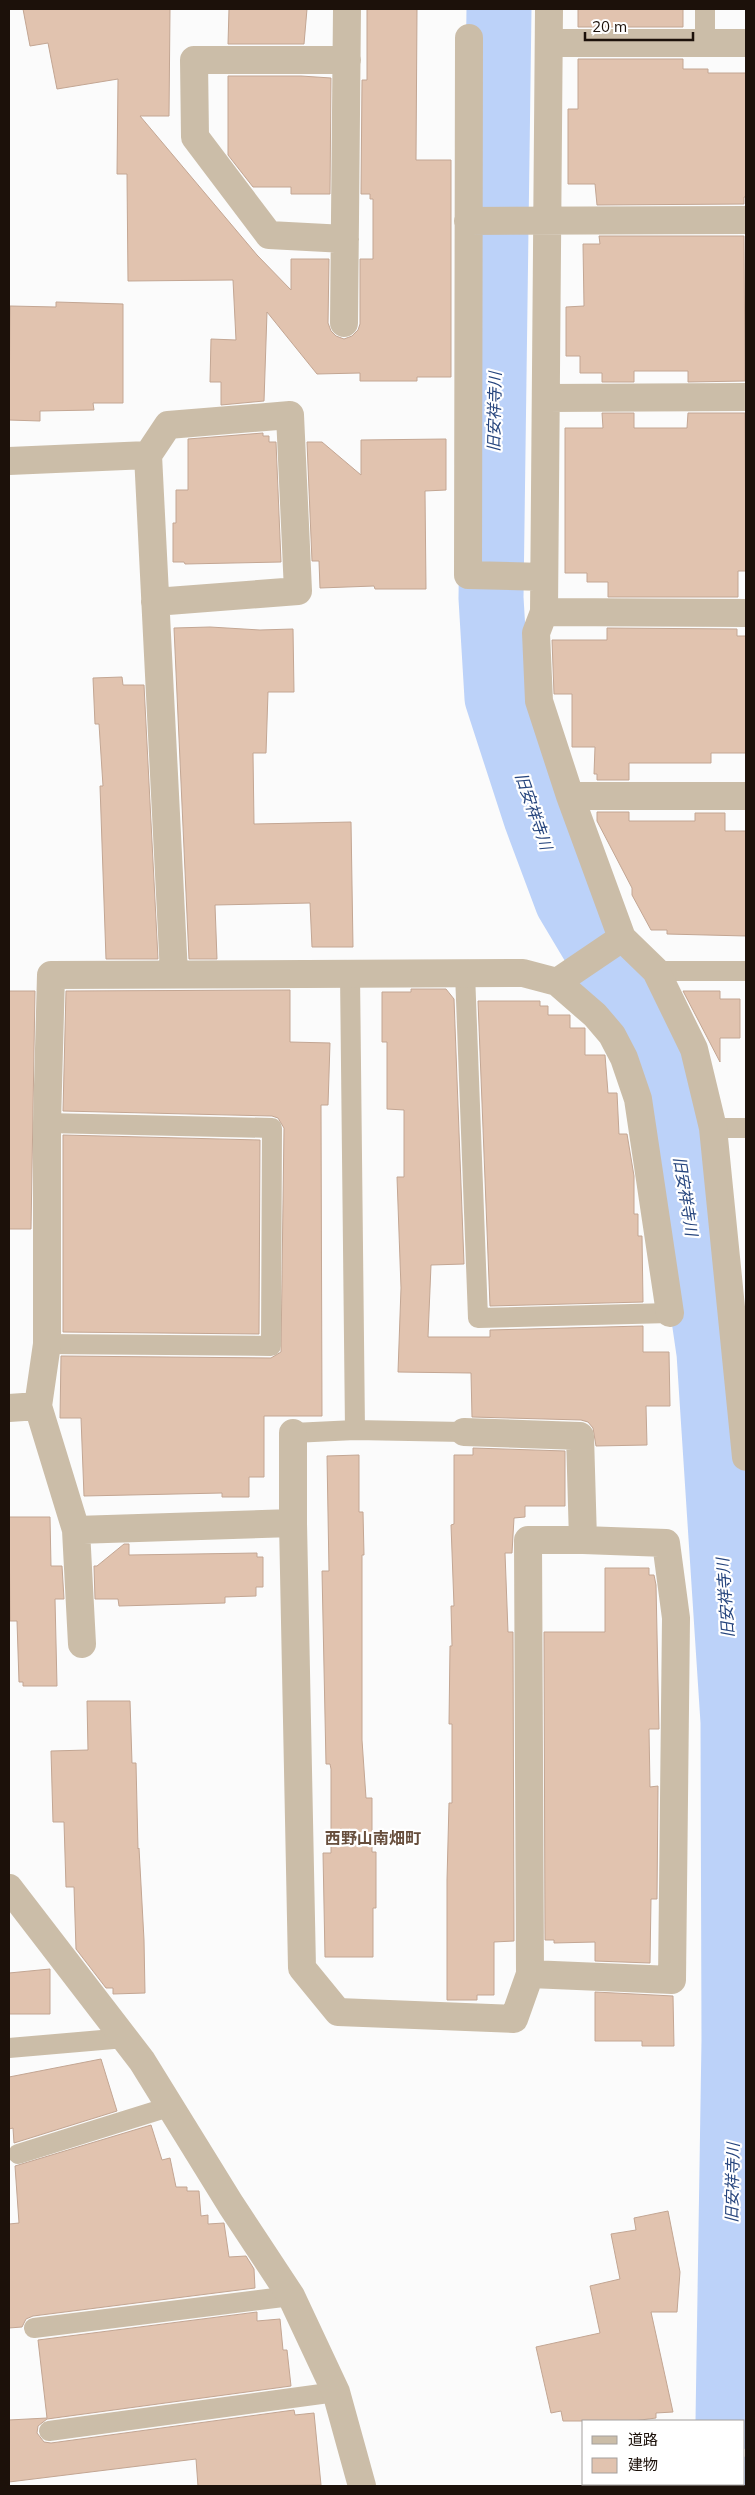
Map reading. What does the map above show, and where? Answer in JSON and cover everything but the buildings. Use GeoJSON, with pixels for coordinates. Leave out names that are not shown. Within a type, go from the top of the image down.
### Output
{"type":"FeatureCollection","features":[{"type":"Feature","properties":{"kind":"street"},"geometry":{"type":"LineString","coordinates":[[344,323],[348,9]]}},
{"type":"Feature","properties":{"kind":"street"},"geometry":{"type":"LineString","coordinates":[[549,9],[549,43],[535,220],[546,398],[532,576],[544,612],[536,634],[540,701],[619,940],[656,971],[694,1049],[713,1128],[738,1291],[745,1442]]}},
{"type":"Feature","properties":{"kind":"street"},"geometry":{"type":"LineString","coordinates":[[469,38],[468,575],[532,576]]}},
{"type":"Feature","properties":{"kind":"street"},"geometry":{"type":"LineString","coordinates":[[549,43],[746,43]]}},
{"type":"Feature","properties":{"kind":"street"},"geometry":{"type":"LineString","coordinates":[[345,239],[269,235],[195,137],[194,60],[347,60]]}},
{"type":"Feature","properties":{"kind":"street"},"geometry":{"type":"LineString","coordinates":[[468,221],[746,220]]}},
{"type":"Feature","properties":{"kind":"street"},"geometry":{"type":"LineString","coordinates":[[546,398],[746,397]]}},
{"type":"Feature","properties":{"kind":"street"},"geometry":{"type":"LineString","coordinates":[[155,602],[298,591],[290,415],[168,425],[148,455],[155,602],[174,974]]}},
{"type":"Feature","properties":{"kind":"street"},"geometry":{"type":"LineString","coordinates":[[9,461],[148,455]]}},
{"type":"Feature","properties":{"kind":"street"},"geometry":{"type":"LineString","coordinates":[[544,612],[746,613]]}},
{"type":"Feature","properties":{"kind":"street"},"geometry":{"type":"LineString","coordinates":[[570,796],[746,796]]}},
{"type":"Feature","properties":{"kind":"street"},"geometry":{"type":"LineString","coordinates":[[82,1644],[76,1530],[38,1406],[46,1344],[47,1123],[52,975],[523,973],[568,976],[619,940]]}},
{"type":"Feature","properties":{"kind":"street"},"geometry":{"type":"LineString","coordinates":[[568,976],[595,1015],[612,1035],[624,1058],[638,1099],[670,1313]]}},
{"type":"Feature","properties":{"kind":"street"},"geometry":{"type":"LineString","coordinates":[[9,1408],[38,1406]]}},
{"type":"Feature","properties":{"kind":"street"},"geometry":{"type":"LineString","coordinates":[[464,1432],[580,1436],[583,1540]]}},
{"type":"Feature","properties":{"kind":"street"},"geometry":{"type":"LineString","coordinates":[[293,1433],[292,1523],[302,1968],[338,2012],[514,2019],[530,1974],[528,1540],[666,1543],[676,1618],[672,1980],[530,1974]]}},
{"type":"Feature","properties":{"kind":"street"},"geometry":{"type":"LineString","coordinates":[[76,1530],[292,1523]]}},
{"type":"Feature","properties":{"kind":"street"},"geometry":{"type":"LineString","coordinates":[[9,1888],[125,2038],[172,2106],[231,2205],[291,2296],[336,2392],[362,2486]]}},
{"type":"Feature","properties":{"kind":"lane"},"geometry":{"type":"LineString","coordinates":[[705,9],[705,43]]}},
{"type":"Feature","properties":{"kind":"lane"},"geometry":{"type":"LineString","coordinates":[[656,971],[746,971]]}},
{"type":"Feature","properties":{"kind":"lane"},"geometry":{"type":"LineString","coordinates":[[465,973],[478,1318],[670,1313]]}},
{"type":"Feature","properties":{"kind":"lane"},"geometry":{"type":"LineString","coordinates":[[350,974],[355,1430]]}},
{"type":"Feature","properties":{"kind":"lane"},"geometry":{"type":"LineString","coordinates":[[46,1344],[271,1346],[272,1148],[272,1128],[47,1123]]}},
{"type":"Feature","properties":{"kind":"lane"},"geometry":{"type":"LineString","coordinates":[[713,1128],[746,1128]]}},
{"type":"Feature","properties":{"kind":"lane"},"geometry":{"type":"LineString","coordinates":[[293,1433],[355,1430],[464,1432]]}},
{"type":"Feature","properties":{"kind":"lane"},"geometry":{"type":"LineString","coordinates":[[9,2048],[125,2038]]}},
{"type":"Feature","properties":{"kind":"lane"},"geometry":{"type":"LineString","coordinates":[[18,2154],[172,2106]]}},
{"type":"Feature","properties":{"kind":"lane"},"geometry":{"type":"LineString","coordinates":[[34,2328],[291,2296]]}},
{"type":"Feature","properties":{"kind":"lane"},"geometry":{"type":"LineString","coordinates":[[49,2431],[336,2392]]}},
{"type":"Feature","properties":{"kind":"waterway","name":"旧安祥寺川"},"geometry":{"type":"LineString","coordinates":[[499,9],[491,598],[497,698],[536,818],[567,901],[613,978],[635,1003],[652,1036],[671,1093],[709,1353],[733,1722],[734,2040],[728,2420]]}},
{"type":"Feature","properties":{"kind":"district","name":"西野山南畑町"},"geometry":{"type":"Point","coordinates":[373,1838]}}]}
